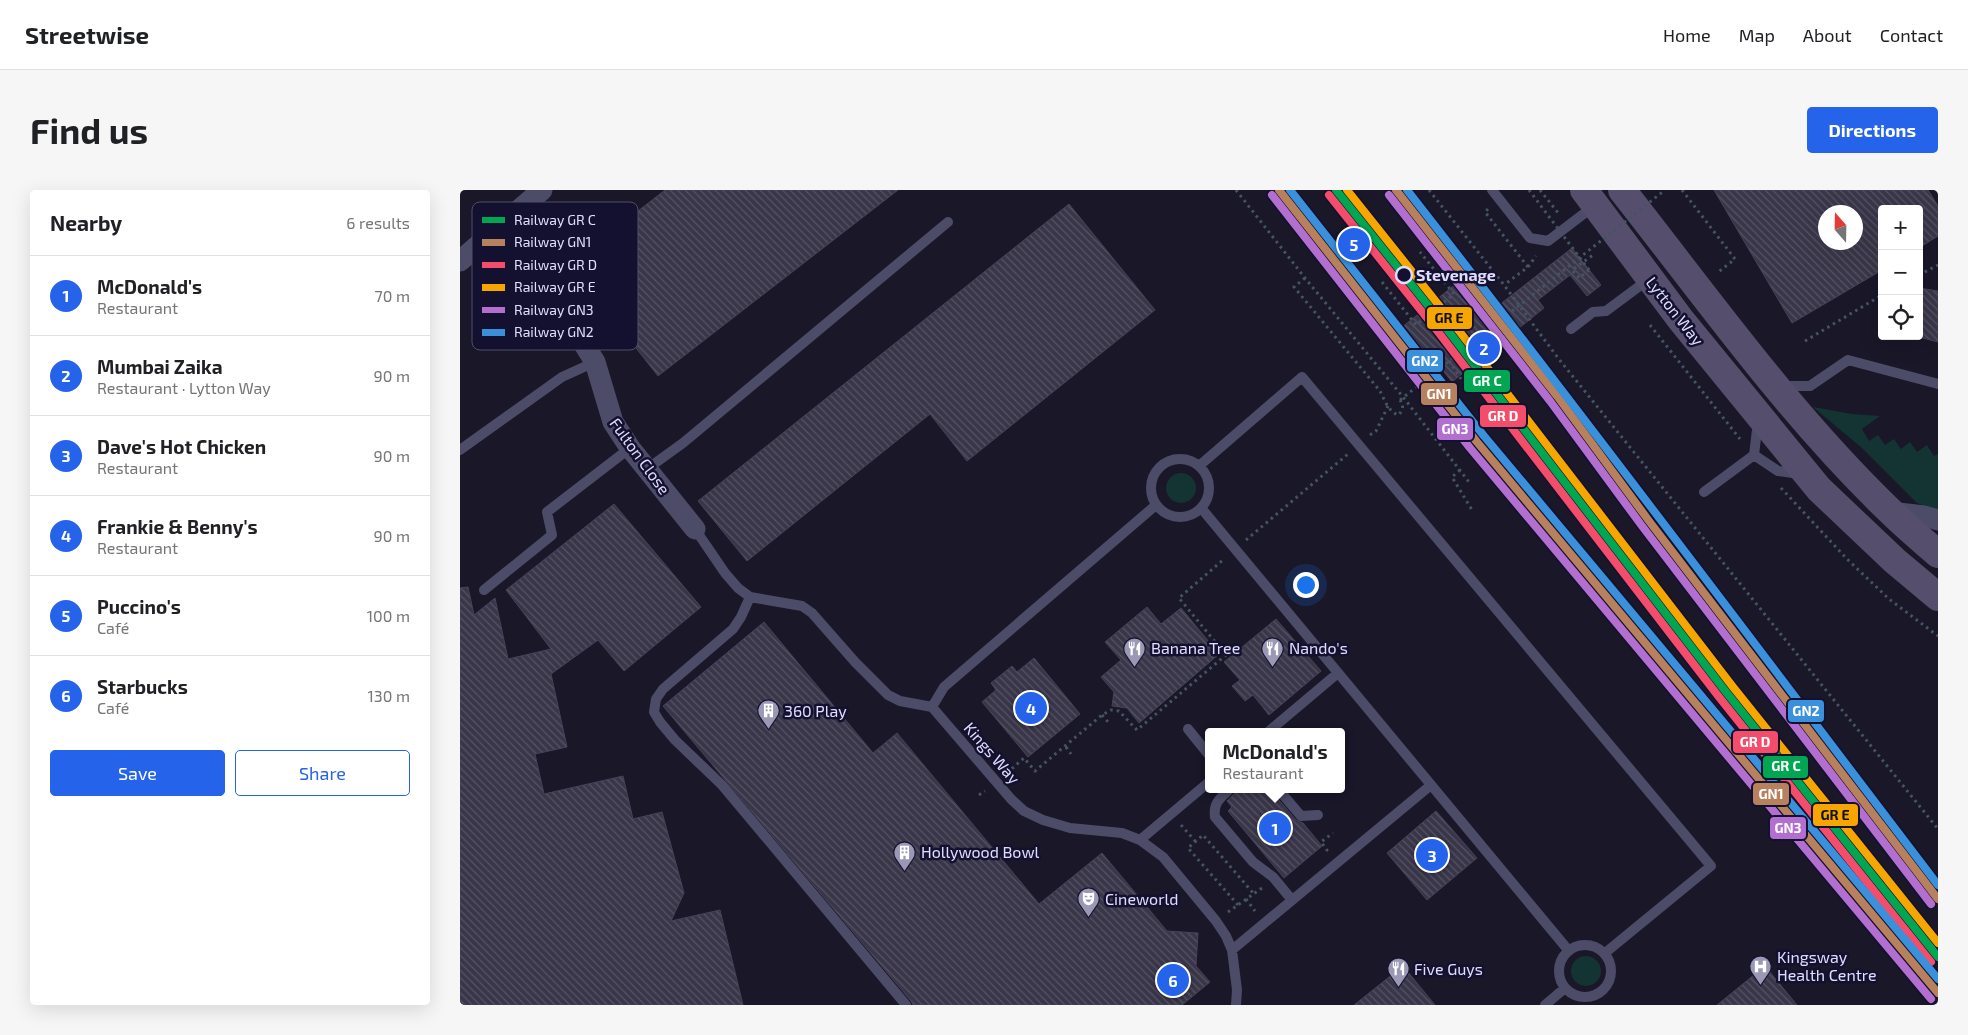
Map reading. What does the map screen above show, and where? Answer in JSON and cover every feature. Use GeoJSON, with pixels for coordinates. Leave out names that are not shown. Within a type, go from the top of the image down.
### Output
{"type":"FeatureCollection","features":[{"type":"Feature","properties":{"kind":"main road"},"geometry":{"type":"LineString","coordinates":[[1622,190],[1775,386],[1890,512],[1938,554]]}},
{"type":"Feature","properties":{"kind":"main road","name":"Lytton Way"},"geometry":{"type":"LineString","coordinates":[[1589,197],[1649,279],[1819,489],[1888,555],[1938,597]]}},
{"type":"Feature","properties":{"kind":"street"},"geometry":{"type":"LineString","coordinates":[[528,202],[542,190]]}},
{"type":"Feature","properties":{"kind":"street"},"geometry":{"type":"LineString","coordinates":[[460,261],[472,250]]}},
{"type":"Feature","properties":{"kind":"street","name":"Fulton Close"},"geometry":{"type":"LineString","coordinates":[[588,350],[595,362],[613,422],[646,469],[695,528]]}},
{"type":"Feature","properties":{"kind":"street"},"geometry":{"type":"LineString","coordinates":[[1890,512],[1924,516],[1938,520]]}},
{"type":"Feature","properties":{"kind":"lane"},"geometry":{"type":"LineString","coordinates":[[1492,190],[1530,238],[1548,240],[1589,197]]}},
{"type":"Feature","properties":{"kind":"lane"},"geometry":{"type":"LineString","coordinates":[[646,469],[683,443],[948,222]]}},
{"type":"Feature","properties":{"kind":"lane"},"geometry":{"type":"LineString","coordinates":[[1571,329],[1593,312],[1606,311],[1649,279]]}},
{"type":"Feature","properties":{"kind":"lane"},"geometry":{"type":"LineString","coordinates":[[1775,386],[1810,386],[1848,360],[1938,384]]}},
{"type":"Feature","properties":{"kind":"lane"},"geometry":{"type":"LineString","coordinates":[[460,450],[562,377],[595,362]]}},
{"type":"Feature","properties":{"kind":"lane"},"geometry":{"type":"LineString","coordinates":[[1199,466],[1302,377],[1711,866],[1604,953]]}},
{"type":"Feature","properties":{"kind":"lane"},"geometry":{"type":"LineString","coordinates":[[1704,492],[1754,455],[1758,415]]}},
{"type":"Feature","properties":{"kind":"lane"},"geometry":{"type":"LineString","coordinates":[[484,590],[552,535],[547,512],[630,448]]}},
{"type":"Feature","properties":{"kind":"lane"},"geometry":{"type":"LineString","coordinates":[[1754,455],[1778,471],[1807,474]]}},
{"type":"Feature","properties":{"kind":"lane"},"geometry":{"type":"LineString","coordinates":[[1174,460],[1192,461],[1199,466],[1208,478],[1210,490],[1208,498],[1202,509],[1194,514],[1175,518],[1164,513],[1156,505],[1151,485],[1154,475],[1160,466],[1174,460]]}},
{"type":"Feature","properties":{"kind":"lane"},"geometry":{"type":"LineString","coordinates":[[695,528],[725,573],[738,588],[750,597],[802,606],[812,612],[855,662],[888,695],[900,701],[932,707],[944,687],[1156,505]]}},
{"type":"Feature","properties":{"kind":"lane"},"geometry":{"type":"LineString","coordinates":[[1202,509],[1569,951]]}},
{"type":"Feature","properties":{"kind":"lane"},"geometry":{"type":"LineString","coordinates":[[750,597],[733,629],[663,689],[656,700],[654,712],[675,740],[722,785],[906,1005]]}},
{"type":"Feature","properties":{"kind":"lane"},"geometry":{"type":"LineString","coordinates":[[1273,728],[1338,673]]}},
{"type":"Feature","properties":{"kind":"lane","name":"Kings Way"},"geometry":{"type":"LineString","coordinates":[[932,707],[1011,799],[1024,811],[1043,820],[1070,828],[1122,833],[1140,840],[1163,857],[1216,920],[1226,936],[1232,950],[1237,990],[1236,1005]]}},
{"type":"Feature","properties":{"kind":"lane"},"geometry":{"type":"LineString","coordinates":[[1188,729],[1205,750]]}},
{"type":"Feature","properties":{"kind":"lane"},"geometry":{"type":"LineString","coordinates":[[1140,840],[1205,785]]}},
{"type":"Feature","properties":{"kind":"lane"},"geometry":{"type":"LineString","coordinates":[[1232,950],[1431,785]]}},
{"type":"Feature","properties":{"kind":"lane"},"geometry":{"type":"LineString","coordinates":[[1226,793],[1216,802],[1215,817],[1253,862],[1273,878],[1292,900]]}},
{"type":"Feature","properties":{"kind":"lane"},"geometry":{"type":"LineString","coordinates":[[1281,793],[1301,816],[1318,815]]}},
{"type":"Feature","properties":{"kind":"lane"},"geometry":{"type":"LineString","coordinates":[[1587,945],[1597,948],[1604,953],[1609,960],[1611,975],[1604,989],[1589,997],[1580,997],[1572,994],[1565,988],[1561,981],[1560,964],[1569,951],[1577,946],[1587,945]]}},
{"type":"Feature","properties":{"kind":"lane"},"geometry":{"type":"LineString","coordinates":[[1545,1005],[1565,988]]}},
{"type":"Feature","properties":{"kind":"path"},"geometry":{"type":"LineString","coordinates":[[1236,190],[1305,278],[1404,397],[1469,482]]}},
{"type":"Feature","properties":{"kind":"path"},"geometry":{"type":"LineString","coordinates":[[1429,190],[1504,284],[1558,358],[1938,829]]}},
{"type":"Feature","properties":{"kind":"path"},"geometry":{"type":"LineString","coordinates":[[1529,190],[1579,258],[1589,270],[1579,278],[1572,270],[1593,255]]}},
{"type":"Feature","properties":{"kind":"path"},"geometry":{"type":"LineString","coordinates":[[1540,190],[1559,214]]}},
{"type":"Feature","properties":{"kind":"path"},"geometry":{"type":"LineString","coordinates":[[1305,278],[1294,287],[1380,391],[1389,408],[1399,415],[1403,410],[1400,400],[1665,190]]}},
{"type":"Feature","properties":{"kind":"path"},"geometry":{"type":"LineString","coordinates":[[1682,190],[1735,259],[1716,274]]}},
{"type":"Feature","properties":{"kind":"path"},"geometry":{"type":"LineString","coordinates":[[1499,199],[1485,212],[1528,267],[1504,284]]}},
{"type":"Feature","properties":{"kind":"path"},"geometry":{"type":"LineString","coordinates":[[1382,282],[1416,325],[1436,310],[1454,294],[1420,252]]}},
{"type":"Feature","properties":{"kind":"path"},"geometry":{"type":"LineString","coordinates":[[1923,273],[1938,265]]}},
{"type":"Feature","properties":{"kind":"path"},"geometry":{"type":"LineString","coordinates":[[1804,341],[1878,297]]}},
{"type":"Feature","properties":{"kind":"path"},"geometry":{"type":"LineString","coordinates":[[1436,310],[1466,348]]}},
{"type":"Feature","properties":{"kind":"path"},"geometry":{"type":"LineString","coordinates":[[1486,332],[1500,350]]}},
{"type":"Feature","properties":{"kind":"path"},"geometry":{"type":"LineString","coordinates":[[1448,362],[1461,379]]}},
{"type":"Feature","properties":{"kind":"path"},"geometry":{"type":"LineString","coordinates":[[1024,758],[1035,771],[1066,747],[1102,714],[1111,710],[1119,711],[1137,730],[1226,655],[1179,598],[1376,431],[1389,408]]}},
{"type":"Feature","properties":{"kind":"path"},"geometry":{"type":"LineString","coordinates":[[1460,470],[1452,477],[1472,510]]}},
{"type":"Feature","properties":{"kind":"path"},"geometry":{"type":"LineString","coordinates":[[1102,714],[1109,723]]}},
{"type":"Feature","properties":{"kind":"path"},"geometry":{"type":"LineString","coordinates":[[1066,747],[1071,754]]}},
{"type":"Feature","properties":{"kind":"path"},"geometry":{"type":"LineString","coordinates":[[1172,813],[1196,842]]}},
{"type":"Feature","properties":{"kind":"path"},"geometry":{"type":"LineString","coordinates":[[1238,905],[1188,848],[1203,835],[1254,894]]}},
{"type":"Feature","properties":{"kind":"green space"},"geometry":{"type":"Polygon","coordinates":[[[1813,407],[1852,414],[1880,416],[1862,429],[1869,441],[1878,435],[1885,445],[1894,439],[1901,449],[1910,442],[1917,452],[1927,445],[1934,456],[1938,454],[1938,511],[1917,503],[1862,448],[1813,407]]]}},
{"type":"Feature","properties":{"kind":"green space"},"geometry":{"type":"Polygon","coordinates":[[[1181,473],[1192,477],[1196,488],[1192,499],[1181,503],[1170,499],[1166,488],[1170,477],[1181,473]]]}},
{"type":"Feature","properties":{"kind":"green space"},"geometry":{"type":"Polygon","coordinates":[[[1586,956],[1597,960],[1601,971],[1597,982],[1586,986],[1575,982],[1571,971],[1575,960],[1586,956]]]}},
{"type":"Feature","properties":{"kind":"building"},"geometry":{"type":"Polygon","coordinates":[[[665,190],[898,190],[658,376],[638,350],[638,211],[665,190]]]}},
{"type":"Feature","properties":{"kind":"building"},"geometry":{"type":"Polygon","coordinates":[[[1714,190],[1928,190],[1938,206],[1938,236],[1923,245],[1923,205],[1878,205],[1878,272],[1792,323],[1714,190]]]}},
{"type":"Feature","properties":{"kind":"building"},"geometry":{"type":"Polygon","coordinates":[[[1069,204],[1155,310],[967,461],[930,414],[747,561],[698,501],[1069,204]]]}},
{"type":"Feature","properties":{"kind":"building"},"geometry":{"type":"Polygon","coordinates":[[[1572,248],[1601,285],[1587,296],[1570,275],[1538,300],[1544,308],[1452,382],[1441,368],[1431,376],[1396,332],[1462,279],[1489,313],[1572,248]]]}},
{"type":"Feature","properties":{"kind":"building"},"geometry":{"type":"Polygon","coordinates":[[[1923,289],[1938,291],[1938,342],[1923,338],[1923,289]]]}},
{"type":"Feature","properties":{"kind":"building"},"geometry":{"type":"Polygon","coordinates":[[[614,504],[701,607],[624,671],[598,640],[551,674],[567,747],[535,754],[544,794],[623,776],[633,819],[662,812],[684,893],[671,921],[720,910],[743,1005],[460,1005],[460,588],[468,587],[474,615],[495,598],[508,659],[551,649],[506,590],[614,504]]]}},
{"type":"Feature","properties":{"kind":"building","name":"Banana Tree"},"geometry":{"type":"Polygon","coordinates":[[[1147,607],[1161,624],[1181,608],[1219,654],[1139,723],[1127,708],[1112,706],[1114,692],[1101,677],[1121,660],[1105,642],[1147,607]]]}},
{"type":"Feature","properties":{"kind":"building","name":"Nando's"},"geometry":{"type":"Polygon","coordinates":[[[1276,619],[1321,671],[1269,715],[1253,695],[1245,701],[1232,686],[1240,680],[1224,662],[1276,619]]]}},
{"type":"Feature","properties":{"kind":"building"},"geometry":{"type":"Polygon","coordinates":[[[764,622],[873,753],[897,733],[1039,904],[1102,853],[1167,931],[1198,933],[1196,966],[1210,982],[1182,1005],[913,1005],[663,706],[764,622]]]}},
{"type":"Feature","properties":{"kind":"building"},"geometry":{"type":"Polygon","coordinates":[[[1034,658],[1080,714],[1028,757],[982,702],[996,690],[991,683],[1012,666],[1017,672],[1034,658]]]}},
{"type":"Feature","properties":{"kind":"building"},"geometry":{"type":"Polygon","coordinates":[[[1235,793],[1273,793],[1296,820],[1303,823],[1322,846],[1284,878],[1228,811],[1232,807],[1227,801],[1235,793]]]}},
{"type":"Feature","properties":{"kind":"building"},"geometry":{"type":"Polygon","coordinates":[[[1436,811],[1477,858],[1427,900],[1387,853],[1436,811]]]}},
{"type":"Feature","properties":{"kind":"building","name":"Five Guys"},"geometry":{"type":"Polygon","coordinates":[[[1403,966],[1435,1005],[1354,1005],[1403,966]]]}},
{"type":"Feature","properties":{"kind":"building","name":"Kingsway Health Centre"},"geometry":{"type":"Polygon","coordinates":[[[1765,966],[1797,1005],[1717,1005],[1765,966]]]}},
{"type":"Feature","properties":{"kind":"transit line"},"geometry":{"type":"LineString","coordinates":[[1336,190],[1446,328],[1726,692],[1938,957]]}},
{"type":"Feature","properties":{"kind":"transit line"},"geometry":{"type":"LineString","coordinates":[[1347,190],[1453,323],[1733,687],[1938,943]]}},
{"type":"Feature","properties":{"kind":"transit line"},"geometry":{"type":"LineString","coordinates":[[1329,195],[1439,333],[1719,697],[1931,962]]}},
{"type":"Feature","properties":{"kind":"rail line","name":"GN1"},"geometry":{"type":"LineString","coordinates":[[1279,190],[1477,442],[1938,993]]}},
{"type":"Feature","properties":{"kind":"rail line","name":"GN2"},"geometry":{"type":"LineString","coordinates":[[1290,190],[1484,436],[1938,979]]}},
{"type":"Feature","properties":{"kind":"rail line","name":"GN1"},"geometry":{"type":"LineString","coordinates":[[1396,190],[1557,396],[1649,521],[1938,899]]}},
{"type":"Feature","properties":{"kind":"rail line","name":"GN2"},"geometry":{"type":"LineString","coordinates":[[1407,190],[1938,885]]}},
{"type":"Feature","properties":{"kind":"rail line","name":"GN3"},"geometry":{"type":"LineString","coordinates":[[1272,195],[1470,448],[1931,999]]}},
{"type":"Feature","properties":{"kind":"rail line","name":"GN3"},"geometry":{"type":"LineString","coordinates":[[1389,195],[1550,401],[1642,526],[1931,904]]}},
{"type":"Feature","properties":{"kind":"place","name":"Puccino's"},"geometry":{"type":"Point","coordinates":[1354,244]}},
{"type":"Feature","properties":{"kind":"place","name":"Stevenage"},"geometry":{"type":"Point","coordinates":[1404,275]}},
{"type":"Feature","properties":{"kind":"place","name":"Mumbai Zaika"},"geometry":{"type":"Point","coordinates":[1484,348]}},
{"type":"Feature","properties":{"kind":"place","name":"Banana Tree"},"geometry":{"type":"Point","coordinates":[1135,667]}},
{"type":"Feature","properties":{"kind":"place","name":"Nando's"},"geometry":{"type":"Point","coordinates":[1273,667]}},
{"type":"Feature","properties":{"kind":"place","name":"Frankie & Benny's"},"geometry":{"type":"Point","coordinates":[1031,708]}},
{"type":"Feature","properties":{"kind":"place","name":"360 Play"},"geometry":{"type":"Point","coordinates":[768,730]}},
{"type":"Feature","properties":{"kind":"place","name":"McDonald's"},"geometry":{"type":"Point","coordinates":[1275,828]}},
{"type":"Feature","properties":{"kind":"place","name":"Dave's Hot Chicken"},"geometry":{"type":"Point","coordinates":[1432,855]}},
{"type":"Feature","properties":{"kind":"place","name":"Hollywood Bowl"},"geometry":{"type":"Point","coordinates":[905,871]}},
{"type":"Feature","properties":{"kind":"place","name":"Cineworld"},"geometry":{"type":"Point","coordinates":[1089,918]}},
{"type":"Feature","properties":{"kind":"place","name":"Starbucks"},"geometry":{"type":"Point","coordinates":[1173,980]}},
{"type":"Feature","properties":{"kind":"place","name":"Kingsway Health Centre"},"geometry":{"type":"Point","coordinates":[1761,985]}},
{"type":"Feature","properties":{"kind":"place","name":"Five Guys"},"geometry":{"type":"Point","coordinates":[1398,988]}}]}
